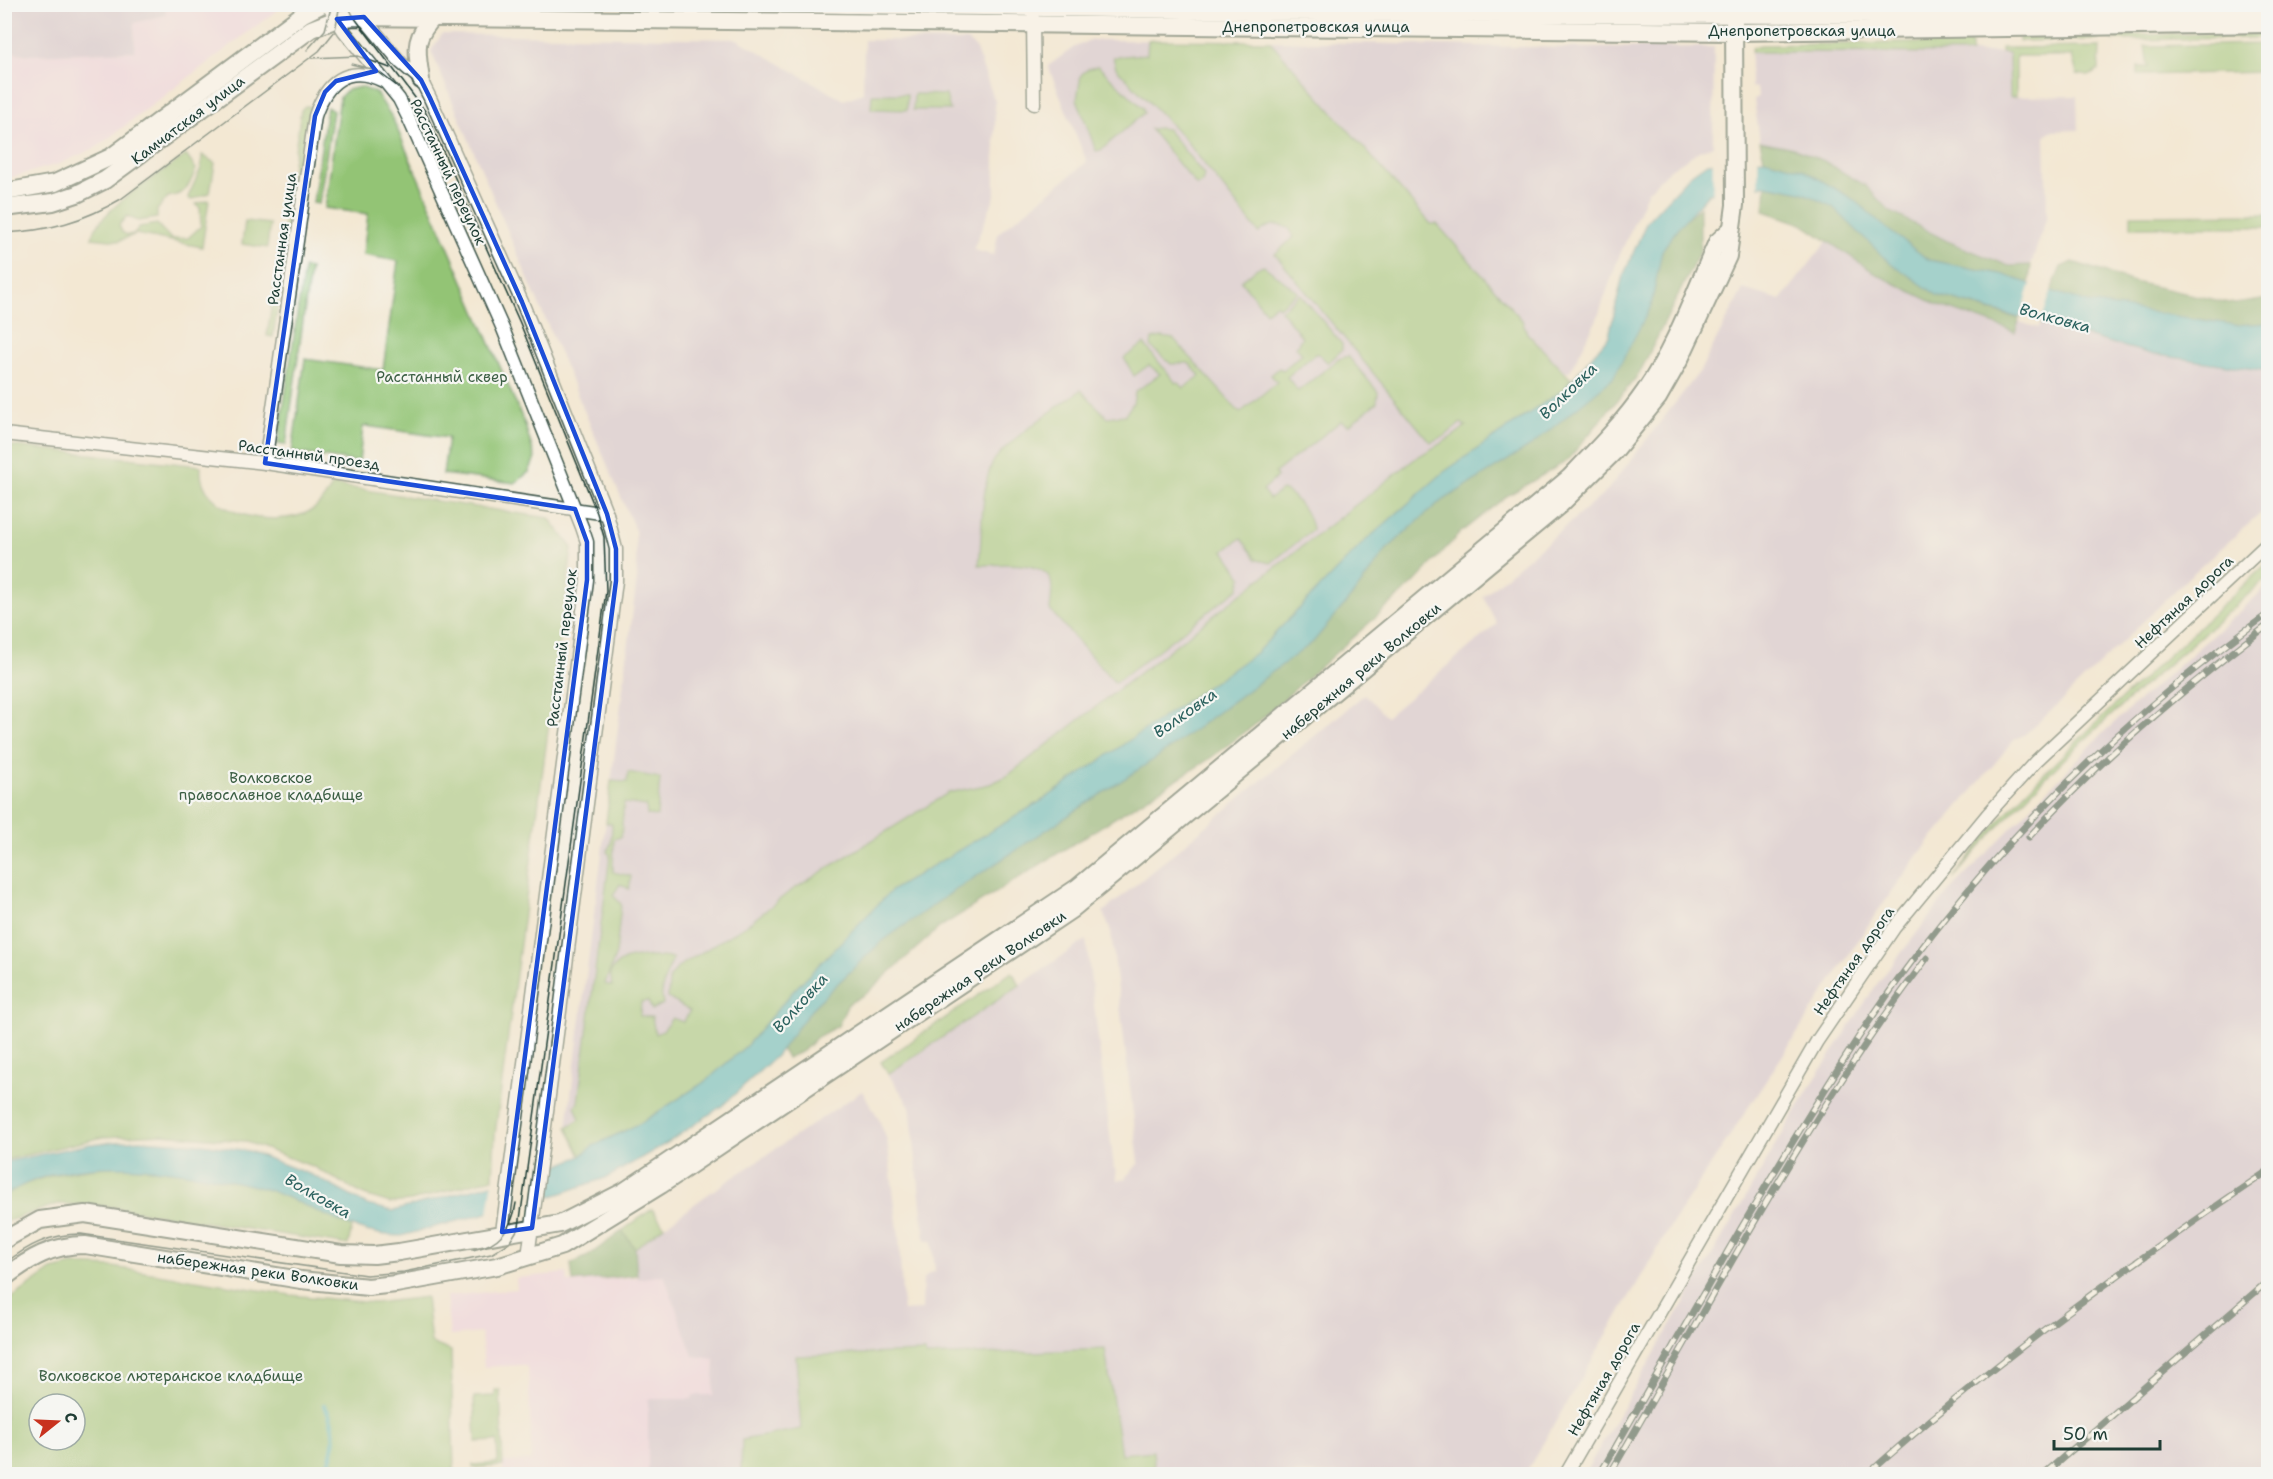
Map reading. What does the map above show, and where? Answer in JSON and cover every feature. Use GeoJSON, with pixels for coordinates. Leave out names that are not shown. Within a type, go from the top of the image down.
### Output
{"type":"FeatureCollection","features":[{"type":"Feature","properties":{"kind":"street","name":"Расстанный переулок"},"geometry":{"type":"LineString","coordinates":[[325,4],[340,12],[408,117],[479,274],[587,542],[587,580],[502,1232]]}},
{"type":"Feature","properties":{"kind":"street","name":"Камчатская улица"},"geometry":{"type":"LineString","coordinates":[[4,192],[55,183],[111,157],[303,15],[325,4]]}},
{"type":"Feature","properties":{"kind":"street","name":"Расстанный переулок"},"geometry":{"type":"LineString","coordinates":[[352,4],[401,63],[421,80],[522,302],[608,514],[616,549],[616,581],[538,1167],[532,1228]]}},
{"type":"Feature","properties":{"kind":"street","name":"Днепропетровская улица"},"geometry":{"type":"LineString","coordinates":[[790,4],[1033,12]]}},
{"type":"Feature","properties":{"kind":"street","name":"Днепропетровская улица"},"geometry":{"type":"LineString","coordinates":[[1734,25],[2268,9]]}},
{"type":"Feature","properties":{"kind":"street","name":"Камчатская улица"},"geometry":{"type":"LineString","coordinates":[[4,208],[53,202],[77,194],[105,180],[311,29],[340,12],[364,16]]}},
{"type":"Feature","properties":{"kind":"street","name":"Днепропетровская улица"},"geometry":{"type":"LineString","coordinates":[[364,16],[1033,12],[1581,16],[1734,25],[2268,24]]}},
{"type":"Feature","properties":{"kind":"street"},"geometry":{"type":"LineString","coordinates":[[1033,12],[1034,104]]}},
{"type":"Feature","properties":{"kind":"street"},"geometry":{"type":"LineString","coordinates":[[421,80],[416,47],[421,33],[435,16]]}},
{"type":"Feature","properties":{"kind":"street","name":"набережная реки Волковки"},"geometry":{"type":"LineString","coordinates":[[4,1278],[44,1252],[64,1245],[86,1245],[333,1285],[368,1287],[497,1266],[562,1246],[616,1214],[1071,910],[1561,504],[1630,435],[1669,381],[1728,256],[1735,205],[1734,25]]}},
{"type":"Feature","properties":{"kind":"street","name":"Расстанная улица"},"geometry":{"type":"LineString","coordinates":[[265,463],[315,116],[325,92],[336,81],[357,75],[370,76],[389,85]]}},
{"type":"Feature","properties":{"kind":"street","name":"набережная реки Волковки"},"geometry":{"type":"LineString","coordinates":[[4,1240],[40,1220],[70,1214],[101,1216],[356,1256],[399,1252],[502,1232],[560,1224],[623,1192],[1059,901],[1133,843],[1569,478],[1618,425],[1645,390],[1666,353],[1717,242],[1730,230]]}},
{"type":"Feature","properties":{"kind":"street","name":"Расстанный проезд"},"geometry":{"type":"LineString","coordinates":[[4,434],[265,463],[608,514]]}},
{"type":"Feature","properties":{"kind":"street","name":"Нефтяная дорога"},"geometry":{"type":"LineString","coordinates":[[1566,1474],[1817,1041],[1894,928],[1988,814],[2036,761],[2268,543]]}},
{"type":"Feature","properties":{"kind":"street"},"geometry":{"type":"LineString","coordinates":[[528,1257],[532,1228]]}},
{"type":"Feature","properties":{"kind":"highlighted area"},"geometry":{"type":"Polygon","coordinates":[[[364,17],[421,80],[522,302],[607,514],[616,549],[616,581],[532,1228],[502,1232],[587,580],[587,542],[575,509],[265,463],[315,116],[325,92],[336,81],[376,71],[337,19],[364,17]]]}},
{"type":"Feature","properties":{"kind":"shaded area"},"geometry":{"type":"Polygon","coordinates":[[[4,5],[165,5],[166,15],[134,23],[135,51],[30,55],[5,51],[4,5]]]}},
{"type":"Feature","properties":{"kind":"shaded area"},"geometry":{"type":"Polygon","coordinates":[[[165,5],[284,5],[97,147],[59,164],[5,179],[4,51],[30,55],[135,51],[134,23],[165,15],[165,5]]]}},
{"type":"Feature","properties":{"kind":"shaded area"},"geometry":{"type":"Polygon","coordinates":[[[442,34],[737,39],[844,100],[863,93],[864,40],[967,41],[975,47],[995,101],[995,196],[973,250],[994,255],[998,233],[1087,162],[1048,66],[1073,48],[1090,40],[1270,41],[1568,48],[1714,47],[1713,146],[1699,151],[1669,170],[1648,191],[1618,259],[1597,319],[1570,371],[1563,372],[1556,366],[567,1127],[637,578],[635,530],[431,51],[442,34]]]}},
{"type":"Feature","properties":{"kind":"shaded area"},"geometry":{"type":"Polygon","coordinates":[[[1751,52],[2009,52],[2010,97],[2077,96],[2078,130],[2051,131],[2045,137],[2047,216],[2031,265],[2009,266],[1947,241],[1889,211],[1866,186],[1794,148],[1760,141],[1754,100],[1758,96],[1757,88],[1751,87],[1751,52]]]}},
{"type":"Feature","properties":{"kind":"shaded area"},"geometry":{"type":"Polygon","coordinates":[[[1828,240],[1878,275],[2015,332],[2020,319],[2151,354],[2268,371],[2268,507],[2190,576],[2050,712],[2024,735],[2015,739],[1920,853],[1875,915],[1675,1219],[1525,1474],[1155,1474],[1153,1451],[1121,1454],[1104,1349],[926,1356],[924,1352],[796,1356],[801,1429],[743,1441],[741,1474],[648,1474],[648,1399],[692,1399],[693,1395],[713,1395],[715,1359],[693,1356],[664,1275],[637,1279],[635,1248],[704,1197],[862,1091],[878,1117],[887,1140],[899,1237],[903,1311],[922,1310],[923,1280],[929,1273],[935,1272],[932,1241],[925,1241],[910,1106],[888,1074],[1086,940],[1114,1168],[1117,1180],[1125,1179],[1139,1163],[1111,932],[1103,912],[1365,694],[1386,717],[1497,624],[1483,596],[1605,493],[1700,371],[1743,289],[1781,300],[1828,240]]]}},
{"type":"Feature","properties":{"kind":"shaded area"},"geometry":{"type":"Polygon","coordinates":[[[2268,586],[2268,1474],[1584,1474],[1810,1087],[1877,984],[1947,894],[2107,729],[2268,586]]]}},
{"type":"Feature","properties":{"kind":"shaded area"},"geometry":{"type":"Polygon","coordinates":[[[567,1273],[568,1282],[664,1275],[715,1359],[713,1396],[693,1395],[692,1399],[648,1399],[648,1474],[503,1474],[503,1462],[532,1461],[528,1369],[524,1365],[484,1367],[481,1333],[450,1336],[446,1296],[517,1289],[516,1278],[567,1273]]]}},
{"type":"Feature","properties":{"kind":"green space"},"geometry":{"type":"Polygon","coordinates":[[[2268,33],[2268,38],[2114,40],[2120,35],[2268,33]]]}},
{"type":"Feature","properties":{"kind":"green space"},"geometry":{"type":"Polygon","coordinates":[[[2093,35],[2098,40],[2019,41],[2019,36],[2093,35]]]}},
{"type":"Feature","properties":{"kind":"green space"},"geometry":{"type":"Polygon","coordinates":[[[1148,40],[1270,41],[1431,224],[1437,224],[1522,320],[1527,333],[1571,379],[1564,389],[1444,472],[1363,543],[1256,653],[1043,800],[892,890],[795,989],[747,1045],[706,1081],[641,1123],[593,1146],[581,1156],[567,1127],[580,1119],[575,1106],[578,1102],[610,855],[607,852],[611,843],[612,824],[606,823],[611,781],[627,782],[628,772],[660,778],[657,816],[647,815],[646,806],[624,803],[621,837],[614,839],[613,872],[631,876],[629,889],[620,884],[613,895],[621,904],[616,954],[605,984],[612,986],[610,973],[615,966],[629,958],[673,958],[663,986],[663,1004],[652,1010],[648,1001],[641,1002],[640,1016],[652,1017],[655,1034],[663,1031],[672,1018],[683,1022],[690,1011],[668,998],[669,979],[678,967],[751,922],[789,892],[948,793],[990,784],[1007,776],[1416,458],[1448,440],[1466,426],[1461,423],[1445,436],[1430,442],[1275,254],[1294,237],[1289,228],[1273,225],[1259,233],[1183,137],[1116,68],[1113,57],[1147,54],[1148,40]]]}},
{"type":"Feature","properties":{"kind":"green space"},"geometry":{"type":"Polygon","coordinates":[[[1971,42],[1971,53],[1751,52],[1753,47],[1761,45],[1971,42]]]}},
{"type":"Feature","properties":{"kind":"green space"},"geometry":{"type":"Polygon","coordinates":[[[2268,44],[2268,72],[2138,75],[2138,67],[2148,67],[2145,46],[2268,44]]]}},
{"type":"Feature","properties":{"kind":"green space"},"geometry":{"type":"Polygon","coordinates":[[[2100,47],[2099,70],[2089,76],[2077,74],[2072,56],[2016,56],[2016,97],[2010,97],[2009,53],[2001,52],[2001,48],[2100,47]]]}},
{"type":"Feature","properties":{"kind":"green space"},"geometry":{"type":"Polygon","coordinates":[[[1098,66],[1143,108],[1144,113],[1101,150],[1096,151],[1077,99],[1081,75],[1088,69],[1098,66]]]}},
{"type":"Feature","properties":{"kind":"green space","name":"Расстанный сквер"},"geometry":{"type":"Polygon","coordinates":[[[361,87],[376,93],[392,117],[524,422],[535,458],[529,472],[515,483],[443,474],[448,438],[366,426],[363,427],[359,462],[292,452],[305,359],[383,370],[398,261],[363,255],[368,214],[325,208],[340,97],[347,90],[361,87]]]}},
{"type":"Feature","properties":{"kind":"green space"},"geometry":{"type":"Polygon","coordinates":[[[872,94],[907,94],[907,110],[871,109],[872,94]]]}},
{"type":"Feature","properties":{"kind":"green space"},"geometry":{"type":"Polygon","coordinates":[[[914,94],[946,95],[950,110],[913,110],[914,94]]]}},
{"type":"Feature","properties":{"kind":"green space"},"geometry":{"type":"Polygon","coordinates":[[[305,106],[310,106],[294,198],[288,197],[301,110],[305,106]]]}},
{"type":"Feature","properties":{"kind":"green space"},"geometry":{"type":"Polygon","coordinates":[[[327,107],[333,111],[319,204],[313,203],[327,107]]]}},
{"type":"Feature","properties":{"kind":"green space"},"geometry":{"type":"Polygon","coordinates":[[[1150,129],[1167,129],[1204,175],[1202,183],[1197,186],[1150,129]]]}},
{"type":"Feature","properties":{"kind":"green space"},"geometry":{"type":"Polygon","coordinates":[[[1760,141],[1794,148],[1824,161],[1866,186],[1889,211],[1947,241],[2009,266],[2031,265],[2029,283],[2000,274],[1929,260],[1887,229],[1856,201],[1802,169],[1764,159],[1760,141]]]}},
{"type":"Feature","properties":{"kind":"green space"},"geometry":{"type":"Polygon","coordinates":[[[186,155],[196,169],[186,188],[179,194],[168,197],[157,210],[157,218],[138,221],[127,216],[119,225],[122,232],[127,235],[134,234],[139,227],[157,224],[171,239],[188,238],[201,226],[200,208],[196,204],[209,200],[202,247],[136,234],[119,241],[92,238],[96,227],[118,204],[186,155]]]}},
{"type":"Feature","properties":{"kind":"green space"},"geometry":{"type":"Polygon","coordinates":[[[202,155],[215,163],[210,193],[191,200],[188,197],[201,168],[202,155]]]}},
{"type":"Feature","properties":{"kind":"green space"},"geometry":{"type":"Polygon","coordinates":[[[1766,185],[1802,192],[1833,207],[1888,261],[1937,295],[2020,319],[2015,332],[1936,304],[1878,275],[1802,224],[1764,211],[1766,185]]]}},
{"type":"Feature","properties":{"kind":"green space"},"geometry":{"type":"Polygon","coordinates":[[[1700,207],[1700,251],[1639,374],[1567,461],[1507,496],[1460,533],[1414,583],[1256,724],[1208,760],[940,927],[867,993],[848,1004],[838,1026],[817,1037],[803,1051],[787,1058],[781,1049],[814,1006],[881,942],[946,896],[1156,758],[1313,642],[1356,591],[1386,550],[1437,504],[1529,447],[1651,306],[1662,250],[1681,224],[1700,207]]]}},
{"type":"Feature","properties":{"kind":"green space"},"geometry":{"type":"Polygon","coordinates":[[[286,211],[292,212],[273,337],[267,336],[286,211]]]}},
{"type":"Feature","properties":{"kind":"green space"},"geometry":{"type":"Polygon","coordinates":[[[2268,214],[2268,227],[2131,227],[2131,215],[2268,214]]]}},
{"type":"Feature","properties":{"kind":"green space"},"geometry":{"type":"Polygon","coordinates":[[[245,221],[270,224],[267,248],[242,244],[245,221]]]}},
{"type":"Feature","properties":{"kind":"green space"},"geometry":{"type":"Polygon","coordinates":[[[2073,262],[2134,282],[2235,304],[2268,299],[2268,323],[2236,325],[2088,303],[2051,291],[2061,267],[2073,262]]]}},
{"type":"Feature","properties":{"kind":"green space"},"geometry":{"type":"Polygon","coordinates":[[[1264,266],[1298,292],[1279,307],[1276,304],[1266,312],[1241,281],[1257,268],[1264,266]]]}},
{"type":"Feature","properties":{"kind":"green space"},"geometry":{"type":"Polygon","coordinates":[[[304,268],[310,269],[286,445],[278,444],[304,268]]]}},
{"type":"Feature","properties":{"kind":"green space"},"geometry":{"type":"Polygon","coordinates":[[[1300,294],[1342,344],[1342,350],[1328,363],[1319,354],[1315,354],[1287,377],[1298,391],[1339,359],[1348,356],[1378,392],[1377,402],[1349,425],[1341,421],[1275,473],[1277,477],[1263,490],[1269,499],[1282,490],[1292,496],[1306,513],[1312,530],[1271,563],[1257,560],[1241,538],[1224,551],[1242,577],[1239,588],[1115,683],[1050,610],[1052,584],[1047,574],[1030,566],[979,565],[984,499],[992,464],[1018,436],[1081,390],[1107,417],[1125,415],[1133,403],[1135,392],[1160,374],[1149,365],[1134,376],[1124,358],[1144,344],[1176,383],[1178,382],[1184,388],[1200,376],[1189,363],[1171,364],[1151,347],[1152,339],[1162,337],[1174,339],[1240,413],[1277,382],[1271,375],[1279,368],[1283,370],[1302,354],[1296,347],[1302,337],[1281,310],[1300,294]]]}},
{"type":"Feature","properties":{"kind":"green space","name":"Волковское православное кладбище"},"geometry":{"type":"Polygon","coordinates":[[[5,445],[201,466],[203,483],[211,497],[225,507],[261,518],[280,519],[312,510],[333,485],[549,518],[572,548],[495,1135],[493,1178],[411,1201],[390,1203],[364,1195],[314,1167],[244,1141],[162,1134],[103,1137],[5,1160],[5,445]]]}},
{"type":"Feature","properties":{"kind":"green space"},"geometry":{"type":"Polygon","coordinates":[[[2268,562],[2268,577],[2064,759],[1988,838],[1953,879],[1992,829],[2035,783],[2268,562]]]}},
{"type":"Feature","properties":{"kind":"green space"},"geometry":{"type":"Polygon","coordinates":[[[1012,972],[1020,985],[888,1074],[881,1062],[1012,972]]]}},
{"type":"Feature","properties":{"kind":"green space"},"geometry":{"type":"Polygon","coordinates":[[[113,1166],[199,1174],[263,1188],[352,1227],[348,1245],[105,1206],[58,1204],[5,1222],[5,1195],[17,1188],[57,1174],[113,1166]]]}},
{"type":"Feature","properties":{"kind":"green space"},"geometry":{"type":"Polygon","coordinates":[[[652,1209],[664,1226],[635,1248],[622,1231],[652,1209]]]}},
{"type":"Feature","properties":{"kind":"green space"},"geometry":{"type":"Polygon","coordinates":[[[622,1231],[635,1248],[637,1275],[573,1282],[571,1264],[588,1256],[622,1231]]]}},
{"type":"Feature","properties":{"kind":"green space","name":"Волковское лютеранское кладбище"},"geometry":{"type":"Polygon","coordinates":[[[73,1265],[113,1267],[291,1295],[374,1303],[426,1297],[431,1343],[451,1351],[454,1474],[5,1474],[5,1303],[52,1270],[73,1265]]]}},
{"type":"Feature","properties":{"kind":"green space"},"geometry":{"type":"Polygon","coordinates":[[[1105,1349],[1121,1454],[1153,1451],[1155,1474],[741,1474],[742,1440],[801,1429],[796,1356],[924,1352],[926,1356],[1105,1349]]]}},
{"type":"Feature","properties":{"kind":"green space"},"geometry":{"type":"Polygon","coordinates":[[[495,1390],[500,1390],[503,1466],[473,1468],[473,1465],[498,1463],[497,1441],[476,1442],[474,1397],[495,1396],[495,1390]]]}},
{"type":"Feature","properties":{"kind":"water","name":"Волковка"},"geometry":{"type":"Polygon","coordinates":[[[1764,159],[1802,169],[1856,201],[1887,229],[1929,260],[2001,274],[2088,303],[2236,325],[2268,323],[2268,371],[2151,354],[1937,295],[1888,261],[1833,207],[1802,192],[1766,185],[1709,193],[1681,224],[1662,250],[1651,306],[1613,378],[1529,447],[1437,504],[1386,550],[1356,591],[1313,642],[1156,758],[946,896],[881,942],[814,1006],[776,1056],[722,1106],[667,1143],[608,1177],[559,1194],[401,1236],[369,1232],[354,1227],[281,1195],[253,1186],[155,1169],[103,1167],[77,1169],[52,1174],[5,1195],[5,1162],[90,1144],[139,1140],[202,1144],[249,1151],[314,1176],[367,1205],[393,1211],[557,1166],[581,1156],[593,1146],[641,1123],[706,1081],[747,1045],[795,989],[892,890],[1043,800],[1256,653],[1363,543],[1444,472],[1564,389],[1609,336],[1622,279],[1647,221],[1690,175],[1707,163],[1764,159]]]}},
{"type":"Feature","properties":{"kind":"pier"},"geometry":{"type":"Polygon","coordinates":[[[1758,157],[1758,189],[1713,196],[1713,160],[1758,157]]]}},
{"type":"Feature","properties":{"kind":"pier"},"geometry":{"type":"Polygon","coordinates":[[[2032,281],[2052,288],[2039,328],[2019,322],[2032,281]]]}},
{"type":"Feature","properties":{"kind":"pier"},"geometry":{"type":"Polygon","coordinates":[[[552,1164],[548,1199],[488,1215],[493,1181],[552,1164]]]}},
{"type":"Feature","properties":{"kind":"waterway"},"geometry":{"type":"LineString","coordinates":[[324,1405],[333,1431],[333,1448],[324,1474]]}},
{"type":"Feature","properties":{"kind":"tram line"},"geometry":{"type":"LineString","coordinates":[[307,50],[325,30],[332,4]]}},
{"type":"Feature","properties":{"kind":"tram line"},"geometry":{"type":"LineString","coordinates":[[4,233],[65,224],[121,199],[319,51],[335,31],[340,4]]}},
{"type":"Feature","properties":{"kind":"tram line"},"geometry":{"type":"LineString","coordinates":[[4,1264],[22,1251],[49,1238],[81,1234],[366,1275],[404,1272],[491,1254],[509,1243],[519,1227],[606,591],[604,537],[597,513],[520,323],[425,111],[354,17],[347,4]]}},
{"type":"Feature","properties":{"kind":"tram line"},"geometry":{"type":"LineString","coordinates":[[311,58],[358,56],[390,68]]}},
{"type":"Feature","properties":{"kind":"tram line"},"geometry":{"type":"LineString","coordinates":[[351,64],[376,70],[398,87]]}},
{"type":"Feature","properties":{"kind":"tram line"},"geometry":{"type":"LineString","coordinates":[[473,1250],[490,1244],[503,1234],[512,1220],[516,1203]]}},
{"type":"Feature","properties":{"kind":"railway"},"geometry":{"type":"LineString","coordinates":[[1600,1474],[1814,1106],[1890,992],[1936,930],[2036,814],[2091,760],[2148,708],[2268,614]]}},
{"type":"Feature","properties":{"kind":"railway"},"geometry":{"type":"LineString","coordinates":[[2029,837],[2056,808],[2144,725],[2268,625]]}},
{"type":"Feature","properties":{"kind":"railway"},"geometry":{"type":"LineString","coordinates":[[1610,1474],[1800,1146],[1882,1019],[1927,958]]}},
{"type":"Feature","properties":{"kind":"railway"},"geometry":{"type":"LineString","coordinates":[[1868,1474],[1964,1393],[2063,1316],[2164,1242],[2268,1171]]}},
{"type":"Feature","properties":{"kind":"railway"},"geometry":{"type":"LineString","coordinates":[[2044,1474],[2268,1281]]}}]}
